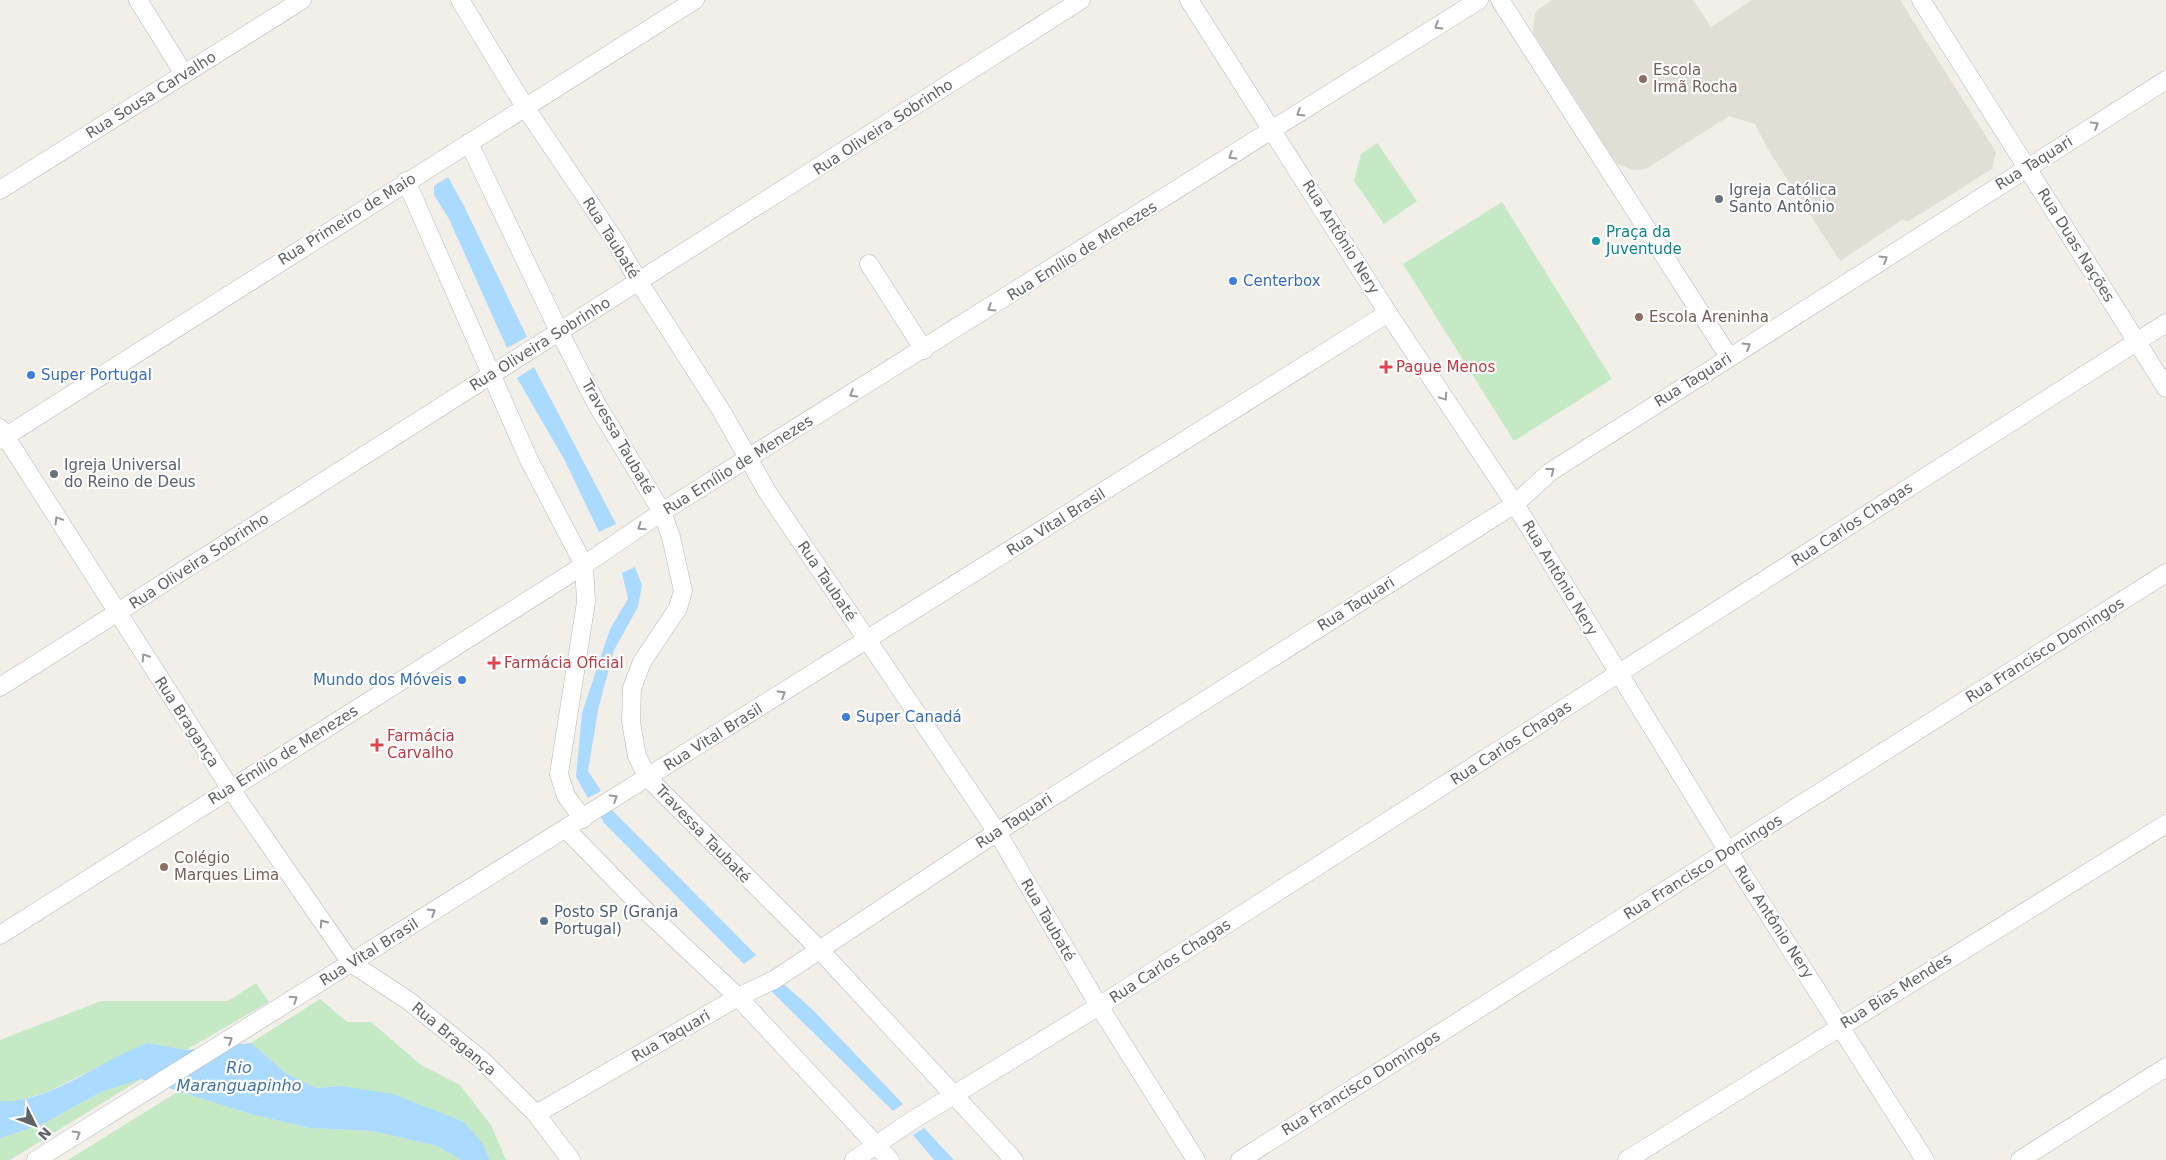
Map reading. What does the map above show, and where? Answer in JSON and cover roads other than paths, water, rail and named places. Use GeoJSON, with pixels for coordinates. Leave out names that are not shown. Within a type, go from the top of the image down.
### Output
{"type":"FeatureCollection","features":[{"type":"Feature","properties":{"kind":"street"},"geometry":{"type":"LineString","coordinates":[[138,0],[184,74]]}},
{"type":"Feature","properties":{"kind":"street","name":"Rua Sousa Carvalho"},"geometry":{"type":"LineString","coordinates":[[1,186],[302,0]]}},
{"type":"Feature","properties":{"kind":"street","name":"Rua Taubaté"},"geometry":{"type":"LineString","coordinates":[[460,0],[525,107],[614,239],[749,458],[768,493],[997,832],[1099,1006],[1196,1160]]}},
{"type":"Feature","properties":{"kind":"street","name":"Rua Primeiro de Maio"},"geometry":{"type":"LineString","coordinates":[[2,435],[695,0]]}},
{"type":"Feature","properties":{"kind":"street","name":"Rua Oliveira Sobrinho"},"geometry":{"type":"LineString","coordinates":[[0,687],[1081,0]]}},
{"type":"Feature","properties":{"kind":"street","name":"Rua Antônio Nery"},"geometry":{"type":"LineString","coordinates":[[1189,0],[1388,313],[1515,504],[1728,851],[1925,1160]]}},
{"type":"Feature","properties":{"kind":"street","name":"Rua Emílio de Menezes"},"geometry":{"type":"LineString","coordinates":[[0,935],[584,565],[662,512],[924,350],[1479,0]]}},
{"type":"Feature","properties":{"kind":"street"},"geometry":{"type":"LineString","coordinates":[[1500,0],[1729,358]]}},
{"type":"Feature","properties":{"kind":"street","name":"Rua Duas Nações"},"geometry":{"type":"LineString","coordinates":[[1921,0],[2166,388]]}},
{"type":"Feature","properties":{"kind":"street","name":"Rua Taquari"},"geometry":{"type":"LineString","coordinates":[[536,1114],[738,997],[774,980],[818,948],[997,832],[1515,504],[1550,472],[2166,80]]}},
{"type":"Feature","properties":{"kind":"street","name":"Travessa Taubaté"},"geometry":{"type":"LineString","coordinates":[[469,143],[559,331],[598,405],[662,512],[671,537],[683,591],[678,608],[642,662],[632,688],[631,722],[638,756],[648,778],[818,948],[1014,1160]]}},
{"type":"Feature","properties":{"kind":"street"},"geometry":{"type":"LineString","coordinates":[[406,181],[529,460],[584,565],[586,602],[559,774],[566,796],[583,818]]}},
{"type":"Feature","properties":{"kind":"street"},"geometry":{"type":"LineString","coordinates":[[869,264],[924,350]]}},
{"type":"Feature","properties":{"kind":"street","name":"Rua Vital Brasil"},"geometry":{"type":"LineString","coordinates":[[36,1160],[1388,313]]}},
{"type":"Feature","properties":{"kind":"street","name":"Rua Carlos Chagas"},"geometry":{"type":"LineString","coordinates":[[854,1160],[1099,1006],[2166,323]]}},
{"type":"Feature","properties":{"kind":"street","name":"Rua Bragança"},"geometry":{"type":"LineString","coordinates":[[2,435],[230,788],[350,963],[409,1001],[484,1061],[536,1114],[570,1160]]}},
{"type":"Feature","properties":{"kind":"street","name":"Rua Francisco Domingos"},"geometry":{"type":"LineString","coordinates":[[1240,1160],[2166,573]]}},
{"type":"Feature","properties":{"kind":"street","name":"Rua Bias Mendes"},"geometry":{"type":"LineString","coordinates":[[1627,1160],[1840,1025],[2166,824]]}},
{"type":"Feature","properties":{"kind":"street"},"geometry":{"type":"LineString","coordinates":[[566,829],[642,907],[738,997],[890,1160]]}},
{"type":"Feature","properties":{"kind":"street"},"geometry":{"type":"LineString","coordinates":[[2020,1160],[2166,1067]]}},
{"type":"Feature","properties":{"kind":"water"},"geometry":{"type":"Polygon","coordinates":[[[448,177],[464,206],[527,337],[507,348],[449,219],[434,195],[434,186],[448,177]]]}},
{"type":"Feature","properties":{"kind":"water"},"geometry":{"type":"Polygon","coordinates":[[[534,367],[616,524],[599,532],[564,459],[517,378],[534,367]]]}},
{"type":"Feature","properties":{"kind":"water"},"geometry":{"type":"Polygon","coordinates":[[[635,567],[642,585],[638,607],[614,650],[598,710],[588,771],[601,791],[588,798],[576,777],[582,713],[610,629],[628,599],[622,573],[635,567]]]}},
{"type":"Feature","properties":{"kind":"water"},"geometry":{"type":"Polygon","coordinates":[[[612,810],[756,955],[744,964],[604,823],[601,817],[612,810]]]}},
{"type":"Feature","properties":{"kind":"water"},"geometry":{"type":"Polygon","coordinates":[[[777,978],[814,1011],[903,1104],[893,1111],[765,985],[777,978]]]}},
{"type":"Feature","properties":{"kind":"water","name":"Rio Maranguapinho"},"geometry":{"type":"Polygon","coordinates":[[[148,1043],[186,1050],[251,1043],[287,1074],[316,1088],[341,1086],[393,1094],[464,1122],[483,1144],[490,1160],[461,1160],[437,1146],[373,1131],[310,1128],[250,1114],[141,1079],[101,1092],[41,1125],[0,1138],[0,1101],[19,1100],[57,1088],[130,1050],[148,1043]]]}},
{"type":"Feature","properties":{"kind":"water"},"geometry":{"type":"Polygon","coordinates":[[[924,1128],[954,1160],[934,1160],[913,1135],[924,1128]]]}},
{"type":"Feature","properties":{"kind":"place","name":"Escola Irmã Rocha"},"geometry":{"type":"Point","coordinates":[1643,79]}},
{"type":"Feature","properties":{"kind":"place","name":"Igreja Católica Santo Antônio"},"geometry":{"type":"Point","coordinates":[1719,199]}},
{"type":"Feature","properties":{"kind":"place","name":"Praça da Juventude"},"geometry":{"type":"Point","coordinates":[1596,241]}},
{"type":"Feature","properties":{"kind":"place","name":"Centerbox"},"geometry":{"type":"Point","coordinates":[1233,281]}},
{"type":"Feature","properties":{"kind":"place","name":"Escola Areninha"},"geometry":{"type":"Point","coordinates":[1639,317]}},
{"type":"Feature","properties":{"kind":"place","name":"Pague Menos"},"geometry":{"type":"Point","coordinates":[1386,367]}},
{"type":"Feature","properties":{"kind":"place","name":"Super Portugal"},"geometry":{"type":"Point","coordinates":[31,375]}},
{"type":"Feature","properties":{"kind":"place","name":"Igreja Universal do Reino de Deus"},"geometry":{"type":"Point","coordinates":[54,474]}},
{"type":"Feature","properties":{"kind":"place","name":"Farmácia Oficial"},"geometry":{"type":"Point","coordinates":[494,663]}},
{"type":"Feature","properties":{"kind":"place","name":"Mundo dos Móveis"},"geometry":{"type":"Point","coordinates":[462,680]}},
{"type":"Feature","properties":{"kind":"place","name":"Super Canadá"},"geometry":{"type":"Point","coordinates":[846,717]}},
{"type":"Feature","properties":{"kind":"place","name":"Farmácia Carvalho"},"geometry":{"type":"Point","coordinates":[377,745]}},
{"type":"Feature","properties":{"kind":"place","name":"Colégio Marques Lima"},"geometry":{"type":"Point","coordinates":[164,867]}},
{"type":"Feature","properties":{"kind":"place","name":"Posto SP (Granja Portugal)"},"geometry":{"type":"Point","coordinates":[544,921]}}]}
